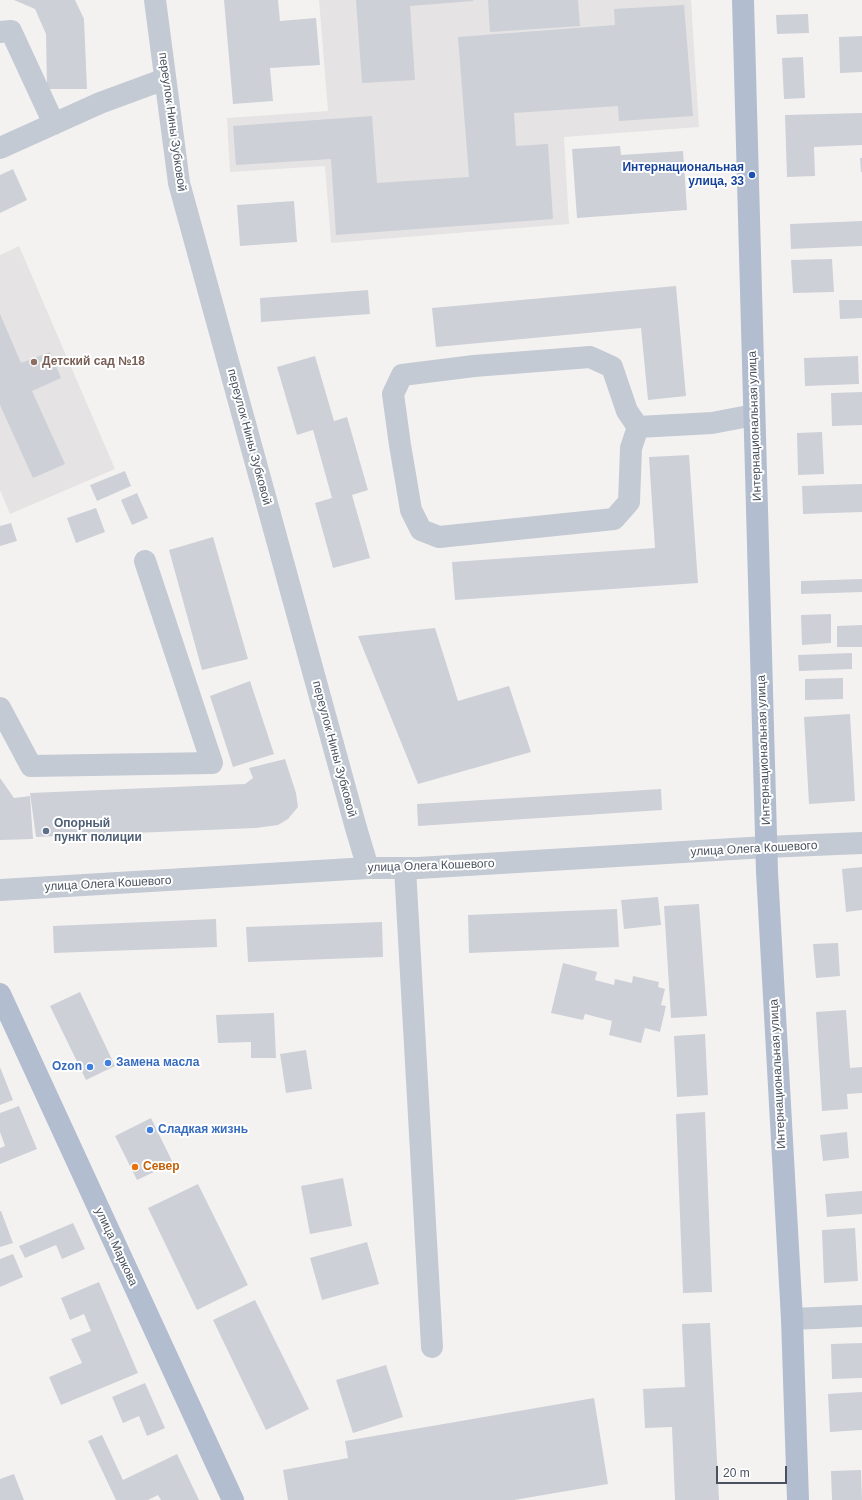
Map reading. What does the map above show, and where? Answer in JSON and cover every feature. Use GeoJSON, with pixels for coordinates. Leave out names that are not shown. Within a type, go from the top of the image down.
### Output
{"type":"FeatureCollection","features":[{"type":"Feature","properties":{"kind":"main road","name":"Интернациональная улица"},"geometry":{"type":"LineString","coordinates":[[743,0],[766,847],[792,1319],[798,1500]]}},
{"type":"Feature","properties":{"kind":"main road","name":"улица Маркова"},"geometry":{"type":"LineString","coordinates":[[0,994],[233,1500]]}},
{"type":"Feature","properties":{"kind":"street","name":"переулок Нины Зубковой"},"geometry":{"type":"LineString","coordinates":[[155,0],[179,183],[368,868]]}},
{"type":"Feature","properties":{"kind":"street"},"geometry":{"type":"LineString","coordinates":[[0,32],[11,31],[54,124]]}},
{"type":"Feature","properties":{"kind":"street"},"geometry":{"type":"LineString","coordinates":[[0,148],[100,103],[165,79]]}},
{"type":"Feature","properties":{"kind":"street"},"geometry":{"type":"LineString","coordinates":[[590,357],[612,367],[627,411],[638,427],[631,448],[629,502],[614,519],[439,537],[421,530],[411,510],[393,394],[402,375],[474,366],[590,357]]}},
{"type":"Feature","properties":{"kind":"street"},"geometry":{"type":"LineString","coordinates":[[638,427],[712,422],[754,415]]}},
{"type":"Feature","properties":{"kind":"street"},"geometry":{"type":"LineString","coordinates":[[0,707],[31,766],[212,763],[145,561]]}},
{"type":"Feature","properties":{"kind":"street","name":"улица Олега Кошевого"},"geometry":{"type":"LineString","coordinates":[[0,890],[368,868],[404,868],[766,847],[862,844]]}},
{"type":"Feature","properties":{"kind":"street"},"geometry":{"type":"LineString","coordinates":[[404,868],[432,1347]]}},
{"type":"Feature","properties":{"kind":"street"},"geometry":{"type":"LineString","coordinates":[[792,1319],[862,1316]]}},
{"type":"Feature","properties":{"kind":"shaded area"},"geometry":{"type":"Polygon","coordinates":[[[319,0],[691,0],[699,127],[564,137],[569,224],[331,243],[325,166],[230,172],[227,118],[328,111],[319,0]]]}},
{"type":"Feature","properties":{"kind":"shaded area","name":"Детский сад №18"},"geometry":{"type":"Polygon","coordinates":[[[19,246],[115,469],[10,514],[0,490],[0,255],[19,246]]]}},
{"type":"Feature","properties":{"kind":"building"},"geometry":{"type":"Polygon","coordinates":[[[14,0],[75,0],[84,19],[87,89],[47,89],[46,34],[35,9],[14,0]]]}},
{"type":"Feature","properties":{"kind":"building"},"geometry":{"type":"Polygon","coordinates":[[[224,0],[278,0],[280,21],[316,18],[320,65],[270,68],[273,101],[233,104],[224,0]]]}},
{"type":"Feature","properties":{"kind":"building"},"geometry":{"type":"Polygon","coordinates":[[[356,0],[473,1],[410,6],[415,80],[362,83],[356,0]]]}},
{"type":"Feature","properties":{"kind":"building"},"geometry":{"type":"Polygon","coordinates":[[[488,0],[578,0],[580,26],[490,32],[488,0]]]}},
{"type":"Feature","properties":{"kind":"building"},"geometry":{"type":"Polygon","coordinates":[[[684,5],[693,116],[619,121],[618,106],[514,113],[516,146],[548,144],[553,219],[336,235],[331,159],[236,165],[233,126],[372,116],[377,183],[469,177],[458,37],[615,25],[614,9],[684,5]]]}},
{"type":"Feature","properties":{"kind":"building"},"geometry":{"type":"Polygon","coordinates":[[[808,14],[809,33],[777,34],[776,15],[808,14]]]}},
{"type":"Feature","properties":{"kind":"building"},"geometry":{"type":"Polygon","coordinates":[[[862,36],[862,72],[840,73],[839,37],[862,36]]]}},
{"type":"Feature","properties":{"kind":"building"},"geometry":{"type":"Polygon","coordinates":[[[803,57],[805,98],[784,99],[782,58],[803,57]]]}},
{"type":"Feature","properties":{"kind":"building"},"geometry":{"type":"Polygon","coordinates":[[[862,113],[862,145],[814,147],[815,176],[787,177],[785,115],[862,113]]]}},
{"type":"Feature","properties":{"kind":"building"},"geometry":{"type":"Polygon","coordinates":[[[620,146],[621,155],[683,151],[687,210],[577,218],[572,149],[620,146]]]}},
{"type":"Feature","properties":{"kind":"building"},"geometry":{"type":"Polygon","coordinates":[[[860,158],[862,158],[862,172],[861,172],[860,158]]]}},
{"type":"Feature","properties":{"kind":"building"},"geometry":{"type":"Polygon","coordinates":[[[13,169],[27,200],[0,213],[0,175],[13,169]]]}},
{"type":"Feature","properties":{"kind":"building"},"geometry":{"type":"Polygon","coordinates":[[[294,201],[297,242],[240,246],[237,205],[294,201]]]}},
{"type":"Feature","properties":{"kind":"building"},"geometry":{"type":"Polygon","coordinates":[[[862,221],[862,246],[791,249],[790,224],[862,221]]]}},
{"type":"Feature","properties":{"kind":"building"},"geometry":{"type":"Polygon","coordinates":[[[832,259],[834,292],[793,293],[791,260],[832,259]]]}},
{"type":"Feature","properties":{"kind":"building"},"geometry":{"type":"Polygon","coordinates":[[[676,286],[686,396],[648,400],[641,328],[436,347],[432,308],[676,286]]]}},
{"type":"Feature","properties":{"kind":"building"},"geometry":{"type":"Polygon","coordinates":[[[368,290],[370,314],[261,322],[260,298],[368,290]]]}},
{"type":"Feature","properties":{"kind":"building"},"geometry":{"type":"Polygon","coordinates":[[[839,300],[862,300],[862,318],[840,319],[839,300]]]}},
{"type":"Feature","properties":{"kind":"building"},"geometry":{"type":"Polygon","coordinates":[[[0,314],[21,363],[50,352],[61,378],[32,391],[65,464],[33,478],[0,405],[0,314]]]}},
{"type":"Feature","properties":{"kind":"building"},"geometry":{"type":"Polygon","coordinates":[[[315,356],[334,421],[347,417],[368,490],[352,495],[370,558],[333,568],[315,503],[332,498],[313,430],[297,435],[277,367],[315,356]]]}},
{"type":"Feature","properties":{"kind":"building"},"geometry":{"type":"Polygon","coordinates":[[[858,356],[859,384],[805,386],[804,358],[858,356]]]}},
{"type":"Feature","properties":{"kind":"building"},"geometry":{"type":"Polygon","coordinates":[[[862,392],[862,425],[832,426],[831,393],[862,392]]]}},
{"type":"Feature","properties":{"kind":"building"},"geometry":{"type":"Polygon","coordinates":[[[822,432],[824,474],[798,475],[797,433],[822,432]]]}},
{"type":"Feature","properties":{"kind":"building"},"geometry":{"type":"Polygon","coordinates":[[[689,455],[698,583],[455,600],[452,562],[655,548],[649,457],[689,455]]]}},
{"type":"Feature","properties":{"kind":"building"},"geometry":{"type":"Polygon","coordinates":[[[125,471],[131,486],[97,501],[90,485],[125,471]]]}},
{"type":"Feature","properties":{"kind":"building"},"geometry":{"type":"Polygon","coordinates":[[[862,484],[862,512],[803,514],[802,486],[862,484]]]}},
{"type":"Feature","properties":{"kind":"building"},"geometry":{"type":"Polygon","coordinates":[[[137,493],[148,518],[132,525],[121,500],[137,493]]]}},
{"type":"Feature","properties":{"kind":"building"},"geometry":{"type":"Polygon","coordinates":[[[96,508],[105,532],[76,543],[67,518],[96,508]]]}},
{"type":"Feature","properties":{"kind":"building"},"geometry":{"type":"Polygon","coordinates":[[[11,523],[17,541],[0,546],[0,526],[11,523]]]}},
{"type":"Feature","properties":{"kind":"building"},"geometry":{"type":"Polygon","coordinates":[[[213,537],[248,659],[202,670],[169,550],[213,537]]]}},
{"type":"Feature","properties":{"kind":"building"},"geometry":{"type":"Polygon","coordinates":[[[862,579],[862,592],[801,594],[801,581],[862,579]]]}},
{"type":"Feature","properties":{"kind":"building"},"geometry":{"type":"Polygon","coordinates":[[[831,614],[831,643],[802,645],[801,615],[831,614]]]}},
{"type":"Feature","properties":{"kind":"building"},"geometry":{"type":"Polygon","coordinates":[[[862,625],[862,647],[837,647],[837,626],[862,625]]]}},
{"type":"Feature","properties":{"kind":"building"},"geometry":{"type":"Polygon","coordinates":[[[435,628],[458,701],[509,686],[531,752],[418,784],[358,636],[435,628]]]}},
{"type":"Feature","properties":{"kind":"building"},"geometry":{"type":"Polygon","coordinates":[[[852,653],[852,669],[799,671],[798,655],[852,653]]]}},
{"type":"Feature","properties":{"kind":"building"},"geometry":{"type":"Polygon","coordinates":[[[843,678],[843,699],[805,700],[805,679],[843,678]]]}},
{"type":"Feature","properties":{"kind":"building"},"geometry":{"type":"Polygon","coordinates":[[[250,681],[274,754],[233,767],[210,696],[250,681]]]}},
{"type":"Feature","properties":{"kind":"building"},"geometry":{"type":"Polygon","coordinates":[[[850,714],[855,801],[809,804],[804,717],[850,714]]]}},
{"type":"Feature","properties":{"kind":"building"},"geometry":{"type":"Polygon","coordinates":[[[285,759],[296,793],[298,807],[288,819],[278,825],[256,828],[36,837],[30,793],[245,784],[253,778],[249,768],[285,759]]]}},
{"type":"Feature","properties":{"kind":"building"},"geometry":{"type":"Polygon","coordinates":[[[0,778],[14,798],[30,796],[33,839],[0,840],[0,778]]]}},
{"type":"Feature","properties":{"kind":"building"},"geometry":{"type":"Polygon","coordinates":[[[661,789],[662,810],[418,826],[417,804],[661,789]]]}},
{"type":"Feature","properties":{"kind":"building"},"geometry":{"type":"Polygon","coordinates":[[[862,867],[862,910],[846,912],[842,869],[862,867]]]}},
{"type":"Feature","properties":{"kind":"building"},"geometry":{"type":"Polygon","coordinates":[[[658,897],[661,925],[624,929],[621,900],[658,897]]]}},
{"type":"Feature","properties":{"kind":"building"},"geometry":{"type":"Polygon","coordinates":[[[699,904],[707,1016],[671,1018],[664,906],[699,904]]]}},
{"type":"Feature","properties":{"kind":"building"},"geometry":{"type":"Polygon","coordinates":[[[617,909],[619,947],[469,953],[468,915],[617,909]]]}},
{"type":"Feature","properties":{"kind":"building"},"geometry":{"type":"Polygon","coordinates":[[[216,919],[217,947],[54,953],[53,926],[216,919]]]}},
{"type":"Feature","properties":{"kind":"building"},"geometry":{"type":"Polygon","coordinates":[[[382,922],[383,957],[248,962],[246,927],[382,922]]]}},
{"type":"Feature","properties":{"kind":"building"},"geometry":{"type":"Polygon","coordinates":[[[838,943],[840,976],[816,978],[813,944],[838,943]]]}},
{"type":"Feature","properties":{"kind":"building"},"geometry":{"type":"Polygon","coordinates":[[[563,963],[597,972],[595,980],[614,985],[615,979],[632,983],[633,976],[659,982],[658,987],[665,989],[661,1005],[666,1006],[660,1032],[645,1028],[641,1043],[609,1035],[612,1021],[585,1014],[583,1020],[551,1013],[563,963]]]}},
{"type":"Feature","properties":{"kind":"building"},"geometry":{"type":"Polygon","coordinates":[[[80,992],[115,1066],[86,1080],[50,1006],[80,992]]]}},
{"type":"Feature","properties":{"kind":"building"},"geometry":{"type":"Polygon","coordinates":[[[846,1010],[850,1068],[862,1067],[862,1093],[847,1094],[848,1109],[822,1111],[816,1012],[846,1010]]]}},
{"type":"Feature","properties":{"kind":"building"},"geometry":{"type":"Polygon","coordinates":[[[274,1013],[276,1058],[251,1058],[251,1042],[218,1043],[216,1015],[274,1013]]]}},
{"type":"Feature","properties":{"kind":"building"},"geometry":{"type":"Polygon","coordinates":[[[705,1034],[708,1095],[677,1097],[674,1036],[705,1034]]]}},
{"type":"Feature","properties":{"kind":"building"},"geometry":{"type":"Polygon","coordinates":[[[306,1050],[312,1089],[286,1093],[280,1054],[306,1050]]]}},
{"type":"Feature","properties":{"kind":"building"},"geometry":{"type":"Polygon","coordinates":[[[0,1067],[13,1100],[0,1105],[0,1067]]]}},
{"type":"Feature","properties":{"kind":"building"},"geometry":{"type":"Polygon","coordinates":[[[19,1106],[37,1149],[0,1164],[0,1148],[5,1146],[0,1132],[0,1113],[19,1106]]]}},
{"type":"Feature","properties":{"kind":"building"},"geometry":{"type":"Polygon","coordinates":[[[705,1112],[712,1292],[683,1293],[676,1114],[705,1112]]]}},
{"type":"Feature","properties":{"kind":"building"},"geometry":{"type":"Polygon","coordinates":[[[151,1118],[173,1163],[137,1180],[115,1136],[151,1118]]]}},
{"type":"Feature","properties":{"kind":"building"},"geometry":{"type":"Polygon","coordinates":[[[847,1132],[849,1158],[823,1161],[820,1135],[847,1132]]]}},
{"type":"Feature","properties":{"kind":"building"},"geometry":{"type":"Polygon","coordinates":[[[343,1178],[352,1226],[310,1234],[301,1186],[343,1178]]]}},
{"type":"Feature","properties":{"kind":"building"},"geometry":{"type":"Polygon","coordinates":[[[198,1184],[248,1285],[197,1310],[148,1208],[198,1184]]]}},
{"type":"Feature","properties":{"kind":"building"},"geometry":{"type":"Polygon","coordinates":[[[862,1191],[862,1214],[827,1217],[825,1194],[862,1191]]]}},
{"type":"Feature","properties":{"kind":"building"},"geometry":{"type":"Polygon","coordinates":[[[0,1211],[13,1243],[0,1247],[0,1211]]]}},
{"type":"Feature","properties":{"kind":"building"},"geometry":{"type":"Polygon","coordinates":[[[73,1223],[85,1249],[62,1259],[56,1245],[25,1258],[19,1246],[73,1223]]]}},
{"type":"Feature","properties":{"kind":"building"},"geometry":{"type":"Polygon","coordinates":[[[855,1228],[858,1281],[824,1283],[822,1230],[855,1228]]]}},
{"type":"Feature","properties":{"kind":"building"},"geometry":{"type":"Polygon","coordinates":[[[367,1242],[379,1284],[322,1300],[310,1258],[367,1242]]]}},
{"type":"Feature","properties":{"kind":"building"},"geometry":{"type":"Polygon","coordinates":[[[13,1254],[23,1277],[0,1287],[0,1259],[13,1254]]]}},
{"type":"Feature","properties":{"kind":"building"},"geometry":{"type":"Polygon","coordinates":[[[99,1282],[138,1373],[61,1405],[49,1377],[82,1363],[71,1339],[91,1331],[84,1314],[70,1320],[61,1298],[99,1282]]]}},
{"type":"Feature","properties":{"kind":"building"},"geometry":{"type":"Polygon","coordinates":[[[255,1300],[309,1409],[266,1430],[213,1320],[255,1300]]]}},
{"type":"Feature","properties":{"kind":"building"},"geometry":{"type":"Polygon","coordinates":[[[710,1323],[719,1500],[675,1500],[672,1427],[645,1428],[643,1389],[685,1387],[682,1324],[710,1323]]]}},
{"type":"Feature","properties":{"kind":"building"},"geometry":{"type":"Polygon","coordinates":[[[862,1343],[862,1378],[832,1379],[831,1344],[862,1343]]]}},
{"type":"Feature","properties":{"kind":"building"},"geometry":{"type":"Polygon","coordinates":[[[386,1365],[403,1417],[353,1433],[336,1380],[386,1365]]]}},
{"type":"Feature","properties":{"kind":"building"},"geometry":{"type":"Polygon","coordinates":[[[145,1383],[165,1428],[147,1436],[139,1416],[123,1423],[112,1397],[145,1383]]]}},
{"type":"Feature","properties":{"kind":"building"},"geometry":{"type":"Polygon","coordinates":[[[862,1392],[862,1430],[830,1432],[828,1394],[862,1392]]]}},
{"type":"Feature","properties":{"kind":"building"},"geometry":{"type":"Polygon","coordinates":[[[594,1398],[608,1484],[514,1500],[288,1500],[283,1470],[348,1458],[345,1441],[594,1398]]]}},
{"type":"Feature","properties":{"kind":"building"},"geometry":{"type":"Polygon","coordinates":[[[102,1435],[123,1480],[177,1454],[199,1500],[161,1500],[158,1495],[148,1500],[116,1500],[88,1441],[102,1435]]]}},
{"type":"Feature","properties":{"kind":"building"},"geometry":{"type":"Polygon","coordinates":[[[861,1470],[862,1500],[832,1500],[831,1471],[861,1470]]]}},
{"type":"Feature","properties":{"kind":"building"},"geometry":{"type":"Polygon","coordinates":[[[14,1474],[24,1500],[0,1500],[0,1479],[14,1474]]]}},
{"type":"Feature","properties":{"kind":"place","name":"Интернациональная улица, 33"},"geometry":{"type":"Point","coordinates":[752,175]}},
{"type":"Feature","properties":{"kind":"place","name":"Детский сад №18"},"geometry":{"type":"Point","coordinates":[34,362]}},
{"type":"Feature","properties":{"kind":"place","name":"Опорный пункт полиции"},"geometry":{"type":"Point","coordinates":[46,831]}},
{"type":"Feature","properties":{"kind":"place","name":"Замена масла"},"geometry":{"type":"Point","coordinates":[108,1063]}},
{"type":"Feature","properties":{"kind":"place","name":"Ozon"},"geometry":{"type":"Point","coordinates":[90,1067]}},
{"type":"Feature","properties":{"kind":"place","name":"Сладкая жизнь"},"geometry":{"type":"Point","coordinates":[150,1130]}},
{"type":"Feature","properties":{"kind":"place","name":"Север"},"geometry":{"type":"Point","coordinates":[135,1167]}}]}
